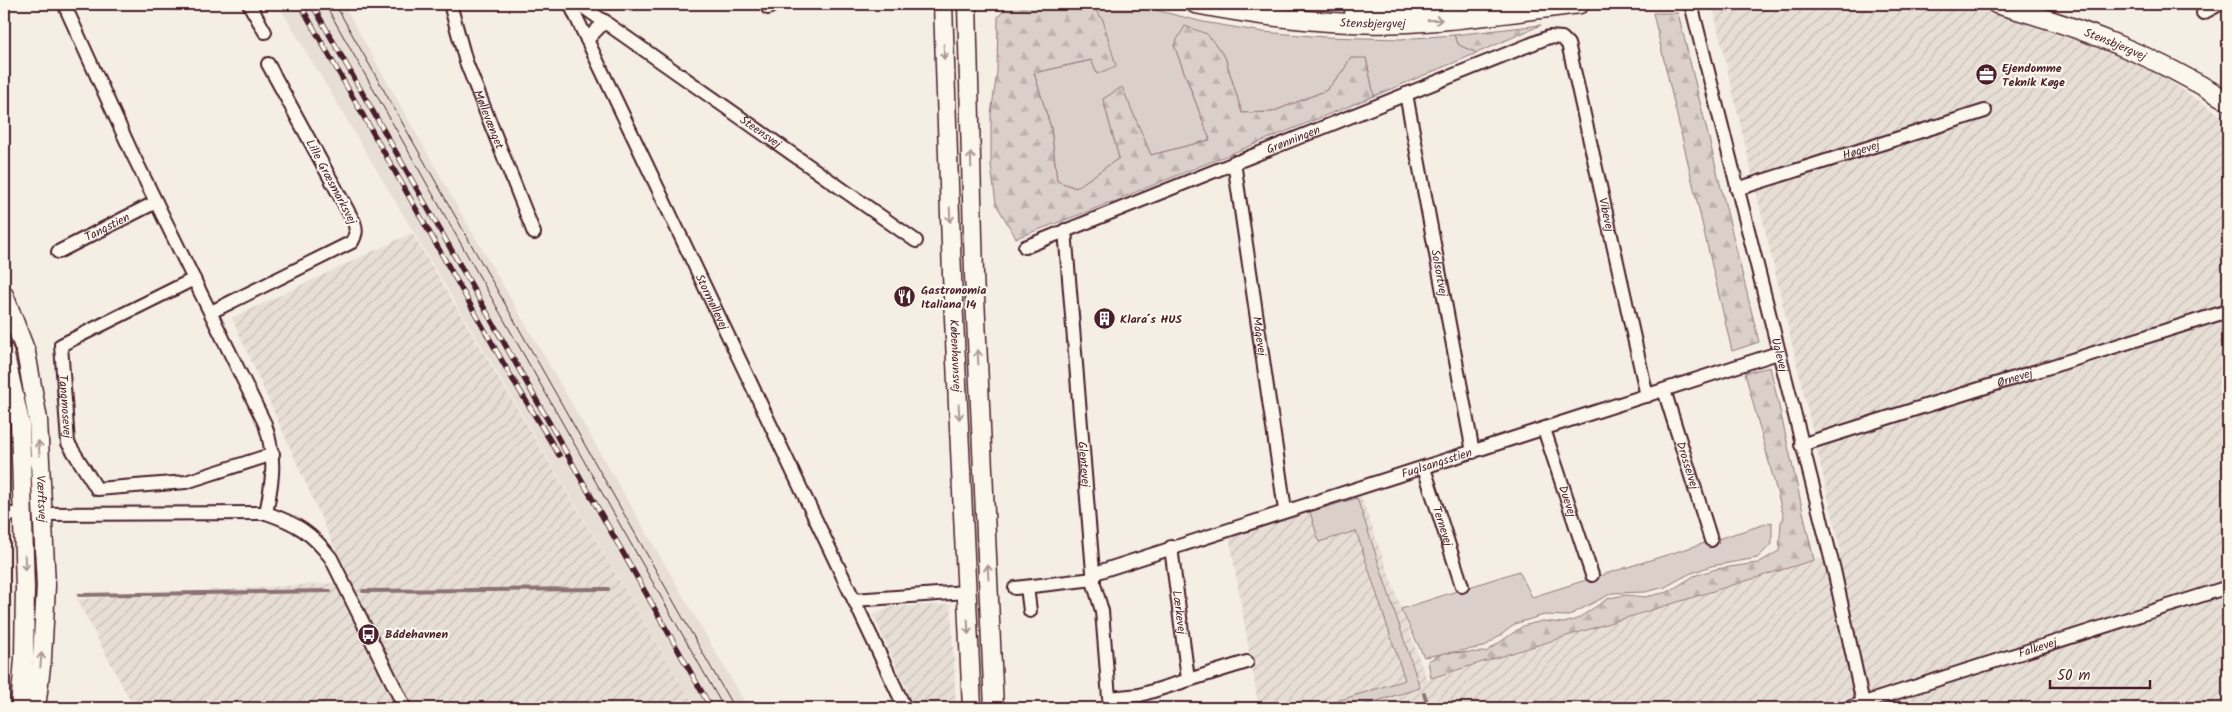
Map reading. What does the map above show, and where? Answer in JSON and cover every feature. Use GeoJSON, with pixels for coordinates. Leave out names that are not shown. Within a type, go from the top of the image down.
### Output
{"type":"FeatureCollection","features":[{"type":"Feature","properties":{"kind":"street"},"geometry":{"type":"LineString","coordinates":[[64,4],[156,202],[265,424],[273,454],[273,483],[266,513]]}},
{"type":"Feature","properties":{"kind":"street"},"geometry":{"type":"LineString","coordinates":[[249,4],[265,32]]}},
{"type":"Feature","properties":{"kind":"street","name":"Møllevænget"},"geometry":{"type":"LineString","coordinates":[[450,4],[466,62],[534,233]]}},
{"type":"Feature","properties":{"kind":"street","name":"Stormøllevej"},"geometry":{"type":"LineString","coordinates":[[570,4],[904,708]]}},
{"type":"Feature","properties":{"kind":"street","name":"Steensvej"},"geometry":{"type":"LineString","coordinates":[[579,4],[916,241]]}},
{"type":"Feature","properties":{"kind":"street","name":"Københavnsvej"},"geometry":{"type":"LineString","coordinates":[[943,4],[972,708]]}},
{"type":"Feature","properties":{"kind":"street","name":"Københavnsvej"},"geometry":{"type":"LineString","coordinates":[[967,4],[974,284],[994,708]]}},
{"type":"Feature","properties":{"kind":"street","name":"Stensbjergvej"},"geometry":{"type":"LineString","coordinates":[[1195,4],[1247,14],[1351,23],[1444,20],[1580,4]]}},
{"type":"Feature","properties":{"kind":"street","name":"Stensbjergvej"},"geometry":{"type":"LineString","coordinates":[[1247,4],[1353,11],[1442,8],[1476,4]]}},
{"type":"Feature","properties":{"kind":"street","name":"Uglevej"},"geometry":{"type":"LineString","coordinates":[[1691,4],[1834,570],[1864,706]]}},
{"type":"Feature","properties":{"kind":"street","name":"Stensbjergvej"},"geometry":{"type":"LineString","coordinates":[[1996,4],[2055,20],[2133,49],[2188,76],[2228,102]]}},
{"type":"Feature","properties":{"kind":"street","name":"Stensbjergvej"},"geometry":{"type":"LineString","coordinates":[[2041,4],[2136,38],[2193,66],[2228,88]]}},
{"type":"Feature","properties":{"kind":"street"},"geometry":{"type":"LineString","coordinates":[[2203,13],[2220,4]]}},
{"type":"Feature","properties":{"kind":"street"},"geometry":{"type":"LineString","coordinates":[[587,40],[605,22]]}},
{"type":"Feature","properties":{"kind":"street","name":"Grønningen"},"geometry":{"type":"LineString","coordinates":[[1025,247],[1549,37],[1562,38]]}},
{"type":"Feature","properties":{"kind":"street","name":"Vibevej"},"geometry":{"type":"LineString","coordinates":[[1562,38],[1568,44],[1570,52],[1647,396]]}},
{"type":"Feature","properties":{"kind":"street","name":"Lille Græsmarksvej"},"geometry":{"type":"LineString","coordinates":[[211,312],[352,242],[355,237],[354,222],[268,64]]}},
{"type":"Feature","properties":{"kind":"street","name":"Solsortvej"},"geometry":{"type":"LineString","coordinates":[[1406,94],[1473,452]]}},
{"type":"Feature","properties":{"kind":"street","name":"Høgevej"},"geometry":{"type":"LineString","coordinates":[[1737,189],[1985,111]]}},
{"type":"Feature","properties":{"kind":"street","name":"Mågevej"},"geometry":{"type":"LineString","coordinates":[[1234,162],[1285,510]]}},
{"type":"Feature","properties":{"kind":"street","name":"Tangstien"},"geometry":{"type":"LineString","coordinates":[[58,252],[156,202]]}},
{"type":"Feature","properties":{"kind":"street","name":"Glentevej"},"geometry":{"type":"LineString","coordinates":[[1065,230],[1094,576],[1102,611],[1109,698],[1140,695],[1188,679]]}},
{"type":"Feature","properties":{"kind":"street","name":"Tangmosevej"},"geometry":{"type":"LineString","coordinates":[[194,279],[62,345],[68,443],[97,488],[186,482],[273,454]]}},
{"type":"Feature","properties":{"kind":"street","name":"Værftsvej"},"geometry":{"type":"LineString","coordinates":[[4,294],[26,352],[38,420],[46,586],[42,658],[36,708]]}},
{"type":"Feature","properties":{"kind":"street","name":"Ørnevej"},"geometry":{"type":"LineString","coordinates":[[1801,445],[2228,312]]}},
{"type":"Feature","properties":{"kind":"street","name":"Værftsvej"},"geometry":{"type":"LineString","coordinates":[[4,350],[20,422],[26,588],[24,659],[20,708]]}},
{"type":"Feature","properties":{"kind":"street","name":"Fuglsangsstien"},"geometry":{"type":"LineString","coordinates":[[1030,611],[1021,588],[1094,576],[1171,547],[1424,468],[1778,353]]}},
{"type":"Feature","properties":{"kind":"street","name":"Drosselvej"},"geometry":{"type":"LineString","coordinates":[[1664,390],[1711,540]]}},
{"type":"Feature","properties":{"kind":"street","name":"Duevej"},"geometry":{"type":"LineString","coordinates":[[1544,429],[1592,575]]}},
{"type":"Feature","properties":{"kind":"street","name":"Ternevej"},"geometry":{"type":"LineString","coordinates":[[1424,468],[1462,586]]}},
{"type":"Feature","properties":{"kind":"street"},"geometry":{"type":"LineString","coordinates":[[4,514],[266,513],[290,521],[318,542],[331,558],[405,708]]}},
{"type":"Feature","properties":{"kind":"street","name":"Lærkevej"},"geometry":{"type":"LineString","coordinates":[[1171,547],[1188,679]]}},
{"type":"Feature","properties":{"kind":"street","name":"Falkevej"},"geometry":{"type":"LineString","coordinates":[[1848,708],[1864,706],[2228,587]]}},
{"type":"Feature","properties":{"kind":"street"},"geometry":{"type":"LineString","coordinates":[[854,600],[966,592]]}},
{"type":"Feature","properties":{"kind":"street"},"geometry":{"type":"LineString","coordinates":[[1188,679],[1248,662]]}},
{"type":"Feature","properties":{"kind":"shaded area"},"geometry":{"type":"Polygon","coordinates":[[[278,4],[343,4],[460,211],[748,708],[696,708],[278,4]]]}},
{"type":"Feature","properties":{"kind":"shaded area"},"geometry":{"type":"Polygon","coordinates":[[[1712,4],[1938,4],[2013,16],[2148,67],[2228,120],[2228,708],[1259,708],[1229,535],[1360,494],[1427,680],[1841,552],[1712,4]]]}},
{"type":"Feature","properties":{"kind":"shaded area"},"geometry":{"type":"Polygon","coordinates":[[[412,233],[696,708],[134,708],[77,599],[350,582],[232,318],[412,233]]]}},
{"type":"Feature","properties":{"kind":"shaded area"},"geometry":{"type":"Polygon","coordinates":[[[951,604],[956,708],[877,708],[909,694],[873,615],[890,607],[951,604]]]}},
{"type":"Feature","properties":{"kind":"green space"},"geometry":{"type":"Polygon","coordinates":[[[1009,4],[1091,4],[1103,20],[1116,66],[1097,74],[1091,60],[1034,73],[1051,128],[1057,181],[1076,188],[1119,158],[1103,99],[1122,87],[1151,155],[1210,140],[1174,45],[1185,26],[1207,34],[1225,57],[1242,113],[1272,112],[1327,90],[1345,68],[1350,58],[1366,58],[1374,96],[1084,213],[1016,238],[996,204],[991,165],[991,114],[997,72],[998,17],[1009,4]]]}},
{"type":"Feature","properties":{"kind":"green space"},"geometry":{"type":"Polygon","coordinates":[[[1091,4],[1132,4],[1203,22],[1263,32],[1324,37],[1401,39],[1454,35],[1459,45],[1477,53],[1374,96],[1366,58],[1345,68],[1327,90],[1272,112],[1242,113],[1225,57],[1174,45],[1210,140],[1151,155],[1122,88],[1103,99],[1119,158],[1076,188],[1057,181],[1051,128],[1034,73],[1092,60],[1103,20],[1091,4]]]}},
{"type":"Feature","properties":{"kind":"green space"},"geometry":{"type":"Polygon","coordinates":[[[1653,13],[1678,13],[1759,342],[1732,351],[1653,13]]]}},
{"type":"Feature","properties":{"kind":"green space"},"geometry":{"type":"Polygon","coordinates":[[[1541,25],[1477,53],[1459,45],[1454,35],[1541,25]]]}},
{"type":"Feature","properties":{"kind":"green space"},"geometry":{"type":"Polygon","coordinates":[[[1770,367],[1814,560],[1431,678],[1428,661],[1443,653],[1486,652],[1523,626],[1542,621],[1564,623],[1577,619],[1609,598],[1626,595],[1645,597],[1668,592],[1694,576],[1716,569],[1758,563],[1779,551],[1781,522],[1784,518],[1745,373],[1770,367]]]}},
{"type":"Feature","properties":{"kind":"green space"},"geometry":{"type":"Polygon","coordinates":[[[1357,498],[1420,688],[1354,708],[1314,708],[1405,680],[1356,531],[1319,542],[1310,512],[1357,498]]]}},
{"type":"Feature","properties":{"kind":"green space"},"geometry":{"type":"Polygon","coordinates":[[[1772,522],[1772,544],[1757,558],[1711,566],[1689,574],[1665,587],[1645,592],[1612,593],[1568,616],[1544,615],[1517,623],[1484,647],[1424,657],[1401,609],[1519,571],[1532,597],[1772,522]]]}},
{"type":"Feature","properties":{"kind":"waterway"},"geometry":{"type":"LineString","coordinates":[[363,591],[608,589]]}},
{"type":"Feature","properties":{"kind":"waterway"},"geometry":{"type":"LineString","coordinates":[[79,595],[330,591]]}},
{"type":"Feature","properties":{"kind":"waterway"},"geometry":{"type":"LineString","coordinates":[[1424,694],[1429,708]]}},
{"type":"Feature","properties":{"kind":"tram line"},"geometry":{"type":"LineString","coordinates":[[325,4],[724,708]]}},
{"type":"Feature","properties":{"kind":"tram line"},"geometry":{"type":"LineString","coordinates":[[335,4],[734,708]]}},
{"type":"Feature","properties":{"kind":"railway"},"geometry":{"type":"LineString","coordinates":[[300,4],[509,373],[559,455]]}},
{"type":"Feature","properties":{"kind":"railway"},"geometry":{"type":"LineString","coordinates":[[312,4],[711,708]]}},
{"type":"Feature","properties":{"kind":"place","name":"Ejendomme Teknik Køge"},"geometry":{"type":"Point","coordinates":[1986,75]}},
{"type":"Feature","properties":{"kind":"place","name":"Gastronomia Italiana 14"},"geometry":{"type":"Point","coordinates":[905,297]}},
{"type":"Feature","properties":{"kind":"place","name":"Klara´s HUS"},"geometry":{"type":"Point","coordinates":[1104,319]}},
{"type":"Feature","properties":{"kind":"place","name":"Bådehavnen"},"geometry":{"type":"Point","coordinates":[369,634]}}]}
